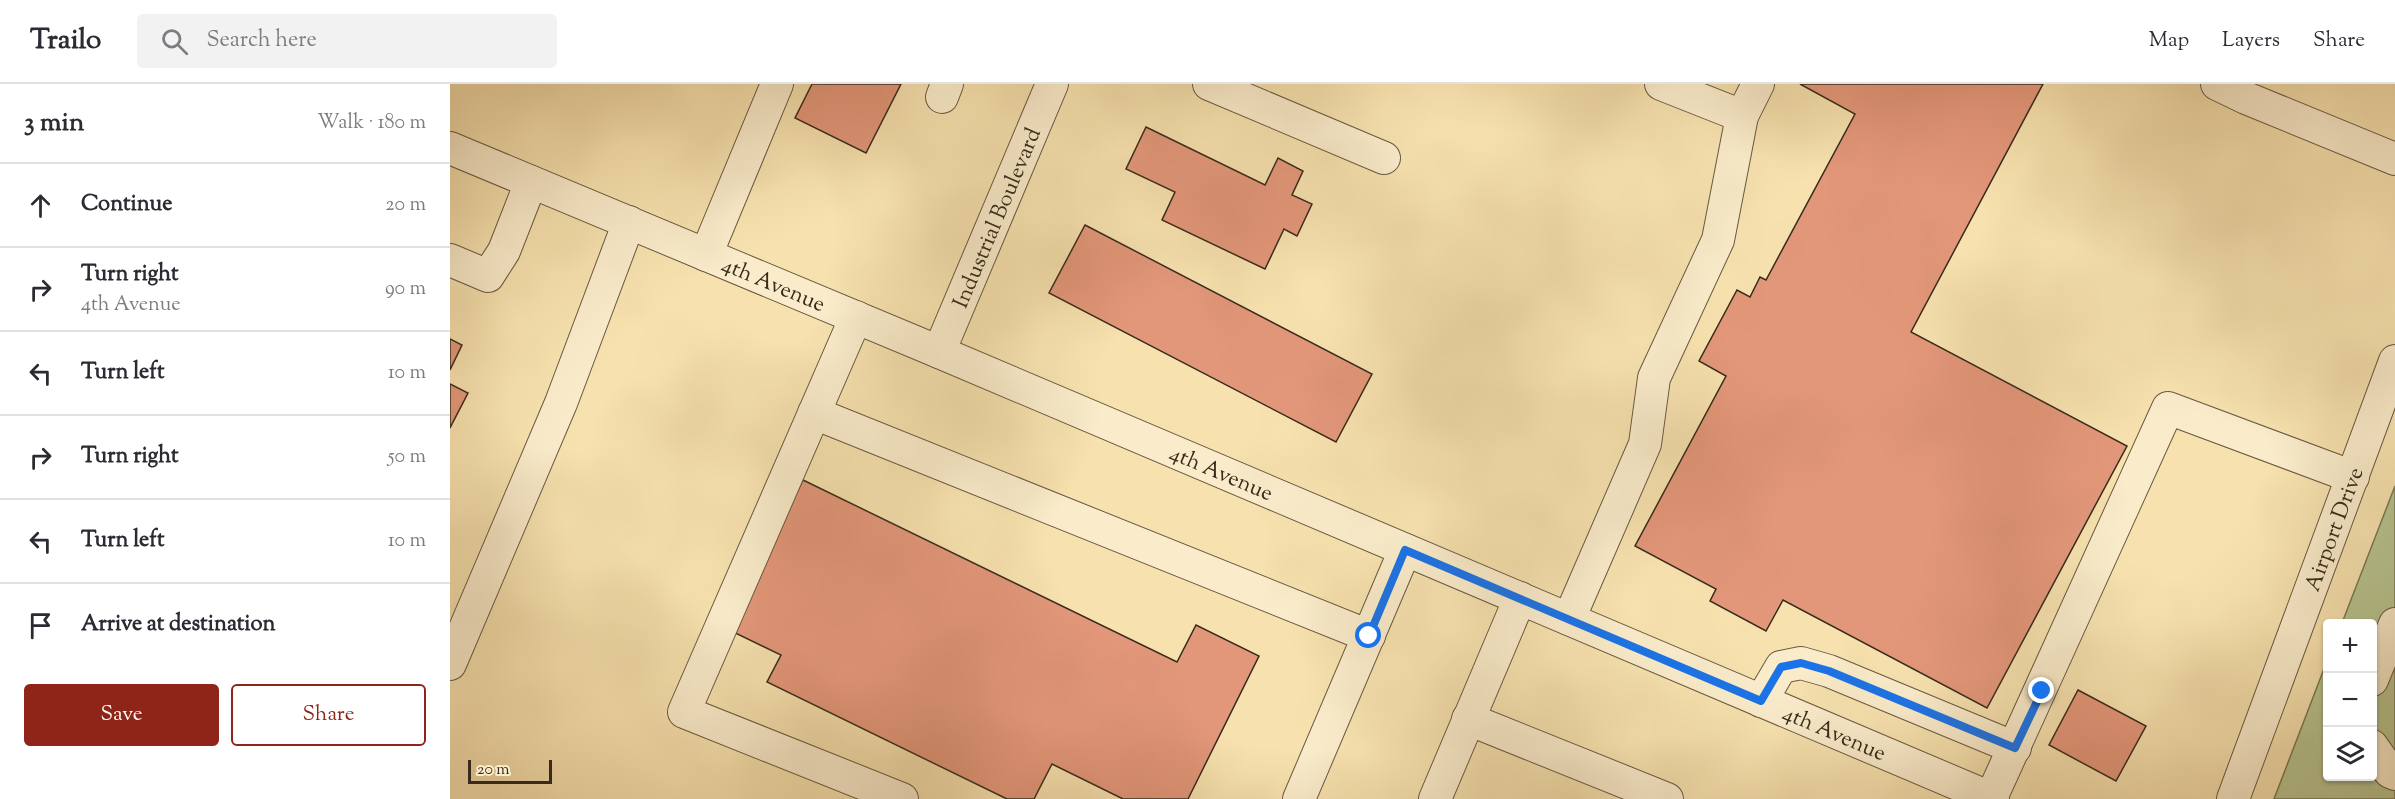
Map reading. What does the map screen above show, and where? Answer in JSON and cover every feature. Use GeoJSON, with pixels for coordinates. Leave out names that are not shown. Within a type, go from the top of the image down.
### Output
{"type":"FeatureCollection","features":[{"type":"Feature","properties":{"kind":"street"},"geometry":{"type":"LineString","coordinates":[[706,255],[777,84]]}},
{"type":"Feature","properties":{"kind":"street","name":"Industrial Boulevard"},"geometry":{"type":"LineString","coordinates":[[939,352],[1052,84]]}},
{"type":"Feature","properties":{"kind":"street"},"geometry":{"type":"LineString","coordinates":[[1209,84],[1384,158]]}},
{"type":"Feature","properties":{"kind":"street"},"geometry":{"type":"LineString","coordinates":[[1661,84],[1742,116]]}},
{"type":"Feature","properties":{"kind":"street"},"geometry":{"type":"LineString","coordinates":[[1569,619],[1645,444],[1654,378],[1719,240],[1742,116],[1758,84]]}},
{"type":"Feature","properties":{"kind":"street"},"geometry":{"type":"LineString","coordinates":[[2217,84],[2395,159]]}},
{"type":"Feature","properties":{"kind":"street","name":"4th Avenue"},"geometry":{"type":"LineString","coordinates":[[450,148],[939,352],[1992,799]]}},
{"type":"Feature","properties":{"kind":"street"},"geometry":{"type":"LineString","coordinates":[[450,260],[488,276],[504,251],[531,182]]}},
{"type":"Feature","properties":{"kind":"street"},"geometry":{"type":"LineString","coordinates":[[450,664],[561,403],[629,222]]}},
{"type":"Feature","properties":{"kind":"street"},"geometry":{"type":"LineString","coordinates":[[856,317],[684,712],[902,799]]}},
{"type":"Feature","properties":{"kind":"street","name":"Airport Drive"},"geometry":{"type":"LineString","coordinates":[[2233,799],[2395,361]]}},
{"type":"Feature","properties":{"kind":"street"},"geometry":{"type":"LineString","coordinates":[[1992,799],[2168,408],[2353,477]]}},
{"type":"Feature","properties":{"kind":"street"},"geometry":{"type":"LineString","coordinates":[[814,413],[1369,636]]}},
{"type":"Feature","properties":{"kind":"street"},"geometry":{"type":"LineString","coordinates":[[1299,799],[1405,550]]}},
{"type":"Feature","properties":{"kind":"street"},"geometry":{"type":"LineString","coordinates":[[1435,799],[1520,598]]}},
{"type":"Feature","properties":{"kind":"street"},"geometry":{"type":"LineString","coordinates":[[2376,673],[2395,624]]}},
{"type":"Feature","properties":{"kind":"street"},"geometry":{"type":"LineString","coordinates":[[1761,701],[1781,667],[1801,663],[1829,671],[2015,748]]}},
{"type":"Feature","properties":{"kind":"street"},"geometry":{"type":"LineString","coordinates":[[1468,719],[1667,799]]}},
{"type":"Feature","properties":{"kind":"street"},"geometry":{"type":"LineString","coordinates":[[2377,752],[2390,772],[2395,774]]}},
{"type":"Feature","properties":{"kind":"green space"},"geometry":{"type":"Polygon","coordinates":[[[2395,486],[2395,799],[2274,799],[2323,671],[2323,781],[2377,781],[2377,619],[2344,619],[2395,486]]]}},
{"type":"Feature","properties":{"kind":"building"},"geometry":{"type":"Polygon","coordinates":[[[812,84],[901,84],[866,153],[795,118],[812,84]]]}},
{"type":"Feature","properties":{"kind":"building"},"geometry":{"type":"Polygon","coordinates":[[[1800,84],[2043,84],[1911,332],[2127,446],[1987,708],[1783,600],[1766,631],[1710,601],[1716,589],[1635,546],[1726,376],[1699,361],[1737,290],[1750,297],[1760,277],[1766,280],[1855,114],[1800,84]]]}},
{"type":"Feature","properties":{"kind":"building"},"geometry":{"type":"Polygon","coordinates":[[[1146,127],[1265,185],[1278,158],[1303,171],[1292,195],[1312,204],[1297,236],[1284,229],[1265,269],[1162,220],[1175,192],[1126,169],[1146,127]]]}},
{"type":"Feature","properties":{"kind":"building"},"geometry":{"type":"Polygon","coordinates":[[[1085,225],[1372,374],[1336,442],[1049,293],[1085,225]]]}},
{"type":"Feature","properties":{"kind":"building"},"geometry":{"type":"Polygon","coordinates":[[[450,339],[462,345],[450,370],[450,339]]]}},
{"type":"Feature","properties":{"kind":"building"},"geometry":{"type":"Polygon","coordinates":[[[450,384],[468,393],[450,428],[450,384]]]}},
{"type":"Feature","properties":{"kind":"building"},"geometry":{"type":"Polygon","coordinates":[[[803,480],[1177,662],[1196,625],[1259,656],[1188,799],[1123,799],[1052,764],[1034,799],[1007,799],[767,682],[781,655],[729,630],[803,480]]]}},
{"type":"Feature","properties":{"kind":"building"},"geometry":{"type":"Polygon","coordinates":[[[2078,690],[2146,726],[2116,781],[2049,745],[2078,690]]]}},
{"type":"Feature","properties":{"kind":"route"},"geometry":{"type":"LineString","coordinates":[[1369,636],[1405,550],[1761,701],[1781,667],[1801,663],[1829,671],[2015,748],[2042,691]]}}]}
